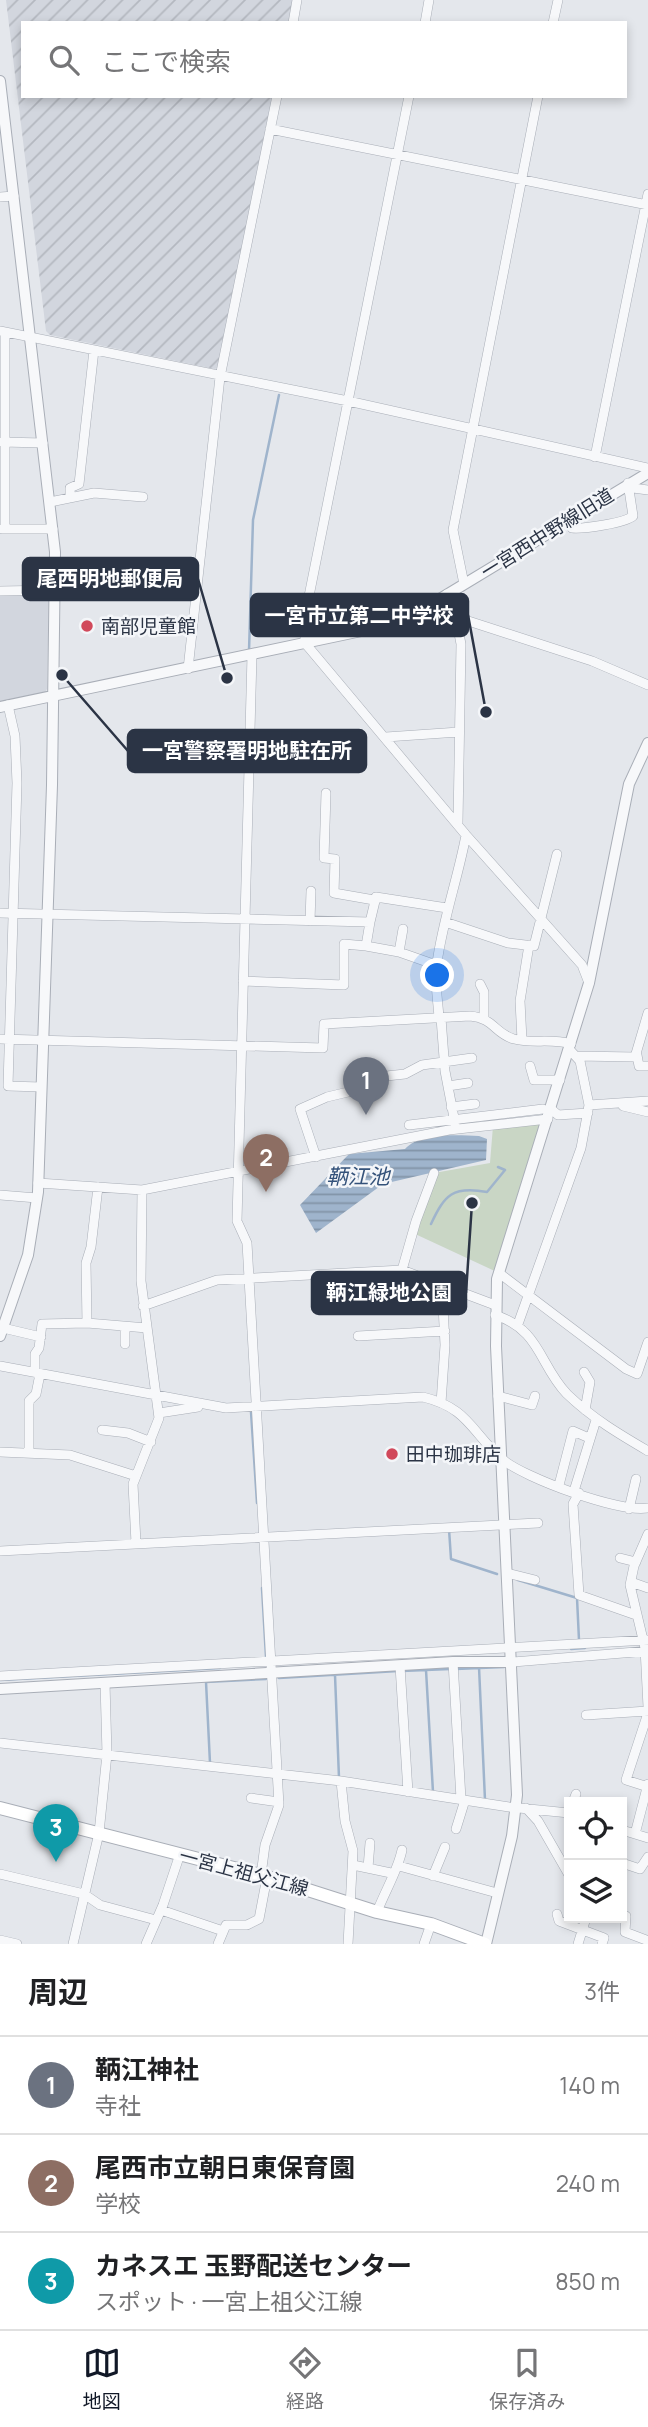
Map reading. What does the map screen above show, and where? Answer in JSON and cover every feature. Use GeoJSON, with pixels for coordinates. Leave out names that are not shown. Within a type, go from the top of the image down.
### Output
{"type":"FeatureCollection","features":[{"type":"Feature","properties":{"kind":"main road","name":"一宮上祖父江線"},"geometry":{"type":"LineString","coordinates":[[0,1808],[264,1876],[377,1912],[431,1924],[485,1944]]}},
{"type":"Feature","properties":{"kind":"street"},"geometry":{"type":"LineString","coordinates":[[293,21],[297,0]]}},
{"type":"Feature","properties":{"kind":"street"},"geometry":{"type":"LineString","coordinates":[[425,21],[429,0]]}},
{"type":"Feature","properties":{"kind":"street"},"geometry":{"type":"LineString","coordinates":[[553,21],[558,0]]}},
{"type":"Feature","properties":{"kind":"street"},"geometry":{"type":"LineString","coordinates":[[0,81],[53,529],[55,590],[37,1198],[28,1255],[2,1328],[40,1337]]}},
{"type":"Feature","properties":{"kind":"street"},"geometry":{"type":"LineString","coordinates":[[188,669],[220,377],[277,98]]}},
{"type":"Feature","properties":{"kind":"street"},"geometry":{"type":"LineString","coordinates":[[410,98],[305,616],[305,642],[466,835],[582,965],[589,983]]}},
{"type":"Feature","properties":{"kind":"street"},"geometry":{"type":"LineString","coordinates":[[464,584],[453,530],[538,98]]}},
{"type":"Feature","properties":{"kind":"street"},"geometry":{"type":"LineString","coordinates":[[270,129],[647,205]]}},
{"type":"Feature","properties":{"kind":"street"},"geometry":{"type":"LineString","coordinates":[[595,457],[648,194]]}},
{"type":"Feature","properties":{"kind":"street"},"geometry":{"type":"LineString","coordinates":[[0,197],[14,196]]}},
{"type":"Feature","properties":{"kind":"street"},"geometry":{"type":"LineString","coordinates":[[53,529],[2,529],[3,332],[348,401],[648,470]]}},
{"type":"Feature","properties":{"kind":"street"},"geometry":{"type":"LineString","coordinates":[[70,498],[70,488],[79,484],[94,350]]}},
{"type":"Feature","properties":{"kind":"street"},"geometry":{"type":"LineString","coordinates":[[2,442],[43,443]]}},
{"type":"Feature","properties":{"kind":"street","name":"一宮西中野線旧道"},"geometry":{"type":"LineString","coordinates":[[4,706],[385,626],[415,614],[648,470]]}},
{"type":"Feature","properties":{"kind":"street"},"geometry":{"type":"LineString","coordinates":[[628,483],[633,488],[648,490]]}},
{"type":"Feature","properties":{"kind":"street"},"geometry":{"type":"LineString","coordinates":[[567,520],[572,528],[589,529],[607,522],[628,520],[633,516],[628,483]]}},
{"type":"Feature","properties":{"kind":"street"},"geometry":{"type":"LineString","coordinates":[[50,502],[94,493],[143,497]]}},
{"type":"Feature","properties":{"kind":"street"},"geometry":{"type":"LineString","coordinates":[[0,592],[55,590]]}},
{"type":"Feature","properties":{"kind":"street"},"geometry":{"type":"LineString","coordinates":[[447,594],[456,617],[461,644],[458,823]]}},
{"type":"Feature","properties":{"kind":"street"},"geometry":{"type":"LineString","coordinates":[[456,617],[592,661],[648,685]]}},
{"type":"Feature","properties":{"kind":"street"},"geometry":{"type":"LineString","coordinates":[[218,1944],[226,1925],[247,1924],[258,1919],[265,1845],[276,1819],[279,1802],[254,1406],[247,1243],[237,1221],[252,655]]}},
{"type":"Feature","properties":{"kind":"street"},"geometry":{"type":"LineString","coordinates":[[4,706],[15,736],[17,783],[5,1039],[8,1086],[41,1087]]}},
{"type":"Feature","properties":{"kind":"street"},"geometry":{"type":"LineString","coordinates":[[386,737],[459,732]]}},
{"type":"Feature","properties":{"kind":"street"},"geometry":{"type":"LineString","coordinates":[[485,1944],[522,1807],[498,1396],[495,1310],[499,1273],[547,1113],[572,1049],[589,983],[629,785],[648,743]]}},
{"type":"Feature","properties":{"kind":"street"},"geometry":{"type":"LineString","coordinates":[[326,793],[324,858],[335,859],[334,893],[447,908]]}},
{"type":"Feature","properties":{"kind":"street"},"geometry":{"type":"LineString","coordinates":[[455,1125],[444,1061],[436,965],[466,835]]}},
{"type":"Feature","properties":{"kind":"street"},"geometry":{"type":"LineString","coordinates":[[445,922],[508,943],[534,946],[557,854]]}},
{"type":"Feature","properties":{"kind":"street"},"geometry":{"type":"LineString","coordinates":[[310,921],[311,891]]}},
{"type":"Feature","properties":{"kind":"street"},"geometry":{"type":"LineString","coordinates":[[366,946],[374,900]]}},
{"type":"Feature","properties":{"kind":"street"},"geometry":{"type":"LineString","coordinates":[[0,913],[370,922]]}},
{"type":"Feature","properties":{"kind":"street"},"geometry":{"type":"LineString","coordinates":[[400,952],[403,929]]}},
{"type":"Feature","properties":{"kind":"street"},"geometry":{"type":"LineString","coordinates":[[243,981],[344,985],[344,944],[400,952],[436,965]]}},
{"type":"Feature","properties":{"kind":"street"},"geometry":{"type":"LineString","coordinates":[[522,1040],[520,1001],[529,945]]}},
{"type":"Feature","properties":{"kind":"street"},"geometry":{"type":"LineString","coordinates":[[480,984],[484,992],[484,1017]]}},
{"type":"Feature","properties":{"kind":"street"},"geometry":{"type":"LineString","coordinates":[[648,1013],[637,1055],[639,1066],[648,1066]]}},
{"type":"Feature","properties":{"kind":"street"},"geometry":{"type":"LineString","coordinates":[[5,1039],[323,1048],[324,1024],[484,1017],[510,1038],[554,1040],[572,1049],[613,1058],[637,1055]]}},
{"type":"Feature","properties":{"kind":"street"},"geometry":{"type":"LineString","coordinates":[[518,1324],[581,1148],[589,1109],[572,1049]]}},
{"type":"Feature","properties":{"kind":"street"},"geometry":{"type":"LineString","coordinates":[[316,1157],[300,1109],[327,1097],[348,1092],[377,1077],[405,1074],[422,1065],[472,1058]]}},
{"type":"Feature","properties":{"kind":"street"},"geometry":{"type":"LineString","coordinates":[[530,1066],[534,1080],[560,1080]]}},
{"type":"Feature","properties":{"kind":"street"},"geometry":{"type":"LineString","coordinates":[[448,1086],[468,1083]]}},
{"type":"Feature","properties":{"kind":"street"},"geometry":{"type":"LineString","coordinates":[[38,1184],[142,1190],[316,1157],[455,1125],[547,1113],[558,1115],[648,1101]]}},
{"type":"Feature","properties":{"kind":"street"},"geometry":{"type":"LineString","coordinates":[[451,1107],[475,1104]]}},
{"type":"Feature","properties":{"kind":"street"},"geometry":{"type":"LineString","coordinates":[[618,1104],[648,1112]]}},
{"type":"Feature","properties":{"kind":"street"},"geometry":{"type":"LineString","coordinates":[[409,1125],[455,1125]]}},
{"type":"Feature","properties":{"kind":"street"},"geometry":{"type":"LineString","coordinates":[[402,1270],[434,1172]]}},
{"type":"Feature","properties":{"kind":"street"},"geometry":{"type":"LineString","coordinates":[[87,1323],[86,1263],[91,1247],[98,1187]]}},
{"type":"Feature","properties":{"kind":"street"},"geometry":{"type":"LineString","coordinates":[[136,1543],[133,1484],[159,1413],[143,1306],[142,1190]]}},
{"type":"Feature","properties":{"kind":"street"},"geometry":{"type":"LineString","coordinates":[[0,1195],[37,1198]]}},
{"type":"Feature","properties":{"kind":"street"},"geometry":{"type":"LineString","coordinates":[[143,1306],[217,1280],[402,1270],[495,1310],[518,1324],[544,1356],[565,1391],[596,1420],[648,1451]]}},
{"type":"Feature","properties":{"kind":"street"},"geometry":{"type":"LineString","coordinates":[[499,1273],[626,1369],[648,1378]]}},
{"type":"Feature","properties":{"kind":"street"},"geometry":{"type":"LineString","coordinates":[[441,1403],[444,1331],[442,1286]]}},
{"type":"Feature","properties":{"kind":"street"},"geometry":{"type":"LineString","coordinates":[[29,1453],[29,1401],[36,1394],[38,1373],[35,1353],[42,1324],[87,1323],[146,1328]]}},
{"type":"Feature","properties":{"kind":"street"},"geometry":{"type":"LineString","coordinates":[[125,1326],[125,1344]]}},
{"type":"Feature","properties":{"kind":"street"},"geometry":{"type":"LineString","coordinates":[[358,1336],[444,1331]]}},
{"type":"Feature","properties":{"kind":"street"},"geometry":{"type":"LineString","coordinates":[[637,1374],[648,1342]]}},
{"type":"Feature","properties":{"kind":"street"},"geometry":{"type":"LineString","coordinates":[[0,1366],[210,1406]]}},
{"type":"Feature","properties":{"kind":"street"},"geometry":{"type":"LineString","coordinates":[[584,1372],[590,1382],[585,1410]]}},
{"type":"Feature","properties":{"kind":"street"},"geometry":{"type":"LineString","coordinates":[[498,1396],[532,1405],[535,1396]]}},
{"type":"Feature","properties":{"kind":"street"},"geometry":{"type":"LineString","coordinates":[[159,1413],[210,1406],[405,1398],[441,1403],[476,1427],[502,1459],[520,1471],[606,1505],[648,1508]]}},
{"type":"Feature","properties":{"kind":"street"},"geometry":{"type":"LineString","coordinates":[[596,1420],[573,1504],[579,1595],[636,1615]]}},
{"type":"Feature","properties":{"kind":"street"},"geometry":{"type":"LineString","coordinates":[[102,1430],[128,1433],[150,1442]]}},
{"type":"Feature","properties":{"kind":"street"},"geometry":{"type":"LineString","coordinates":[[559,1485],[573,1431],[589,1438]]}},
{"type":"Feature","properties":{"kind":"street"},"geometry":{"type":"LineString","coordinates":[[0,1452],[70,1455],[136,1476]]}},
{"type":"Feature","properties":{"kind":"street"},"geometry":{"type":"LineString","coordinates":[[629,1508],[636,1479]]}},
{"type":"Feature","properties":{"kind":"street"},"geometry":{"type":"LineString","coordinates":[[0,1551],[538,1522]]}},
{"type":"Feature","properties":{"kind":"street"},"geometry":{"type":"LineString","coordinates":[[635,1834],[648,1786],[626,1780],[648,1711],[645,1640],[636,1615],[631,1582],[648,1534]]}},
{"type":"Feature","properties":{"kind":"street"},"geometry":{"type":"LineString","coordinates":[[620,1558],[636,1562]]}},
{"type":"Feature","properties":{"kind":"street"},"geometry":{"type":"LineString","coordinates":[[507,1573],[535,1580]]}},
{"type":"Feature","properties":{"kind":"street"},"geometry":{"type":"LineString","coordinates":[[631,1582],[648,1588]]}},
{"type":"Feature","properties":{"kind":"street"},"geometry":{"type":"LineString","coordinates":[[0,1676],[645,1640]]}},
{"type":"Feature","properties":{"kind":"street"},"geometry":{"type":"LineString","coordinates":[[0,1689],[453,1662],[513,1662],[646,1651]]}},
{"type":"Feature","properties":{"kind":"street"},"geometry":{"type":"LineString","coordinates":[[453,1662],[463,1799],[456,1829]]}},
{"type":"Feature","properties":{"kind":"street"},"geometry":{"type":"LineString","coordinates":[[400,1666],[408,1792]]}},
{"type":"Feature","properties":{"kind":"street"},"geometry":{"type":"LineString","coordinates":[[73,1944],[99,1833],[107,1754],[106,1683]]}},
{"type":"Feature","properties":{"kind":"street"},"geometry":{"type":"LineString","coordinates":[[586,1715],[648,1711]]}},
{"type":"Feature","properties":{"kind":"street"},"geometry":{"type":"LineString","coordinates":[[0,1743],[276,1773],[564,1811]]}},
{"type":"Feature","properties":{"kind":"street"},"geometry":{"type":"LineString","coordinates":[[341,1781],[353,1865],[348,1944]]}},
{"type":"Feature","properties":{"kind":"street"},"geometry":{"type":"LineString","coordinates":[[251,1798],[279,1802]]}},
{"type":"Feature","properties":{"kind":"street"},"geometry":{"type":"LineString","coordinates":[[522,1807],[538,1821],[564,1866]]}},
{"type":"Feature","properties":{"kind":"street"},"geometry":{"type":"LineString","coordinates":[[627,1832],[648,1838]]}},
{"type":"Feature","properties":{"kind":"street"},"geometry":{"type":"LineString","coordinates":[[368,1868],[370,1843]]}},
{"type":"Feature","properties":{"kind":"street"},"geometry":{"type":"LineString","coordinates":[[433,1876],[445,1847]]}},
{"type":"Feature","properties":{"kind":"street"},"geometry":{"type":"LineString","coordinates":[[377,1912],[402,1850]]}},
{"type":"Feature","properties":{"kind":"street"},"geometry":{"type":"LineString","coordinates":[[146,1944],[180,1854]]}},
{"type":"Feature","properties":{"kind":"street"},"geometry":{"type":"LineString","coordinates":[[627,1865],[640,1869],[647,1864]]}},
{"type":"Feature","properties":{"kind":"street"},"geometry":{"type":"LineString","coordinates":[[353,1865],[433,1876],[497,1893]]}},
{"type":"Feature","properties":{"kind":"street"},"geometry":{"type":"LineString","coordinates":[[0,1874],[84,1894],[100,1905],[156,1920]]}},
{"type":"Feature","properties":{"kind":"street"},"geometry":{"type":"LineString","coordinates":[[627,1911],[631,1905]]}},
{"type":"Feature","properties":{"kind":"street"},"geometry":{"type":"LineString","coordinates":[[161,1910],[223,1931]]}},
{"type":"Feature","properties":{"kind":"street"},"geometry":{"type":"LineString","coordinates":[[557,1914],[559,1921],[604,1938],[602,1944]]}},
{"type":"Feature","properties":{"kind":"street"},"geometry":{"type":"LineString","coordinates":[[578,1944],[584,1923]]}},
{"type":"Feature","properties":{"kind":"street"},"geometry":{"type":"LineString","coordinates":[[624,1923],[625,1933],[646,1940]]}},
{"type":"Feature","properties":{"kind":"street"},"geometry":{"type":"LineString","coordinates":[[424,1944],[431,1924]]}},
{"type":"Feature","properties":{"kind":"street"},"geometry":{"type":"LineString","coordinates":[[0,1940],[17,1944]]}},
{"type":"Feature","properties":{"kind":"shaded area"},"geometry":{"type":"Polygon","coordinates":[[[6,0],[294,0],[289,21],[21,21],[21,98],[274,98],[219,366],[215,369],[50,335],[46,331],[6,0]]]}},
{"type":"Feature","properties":{"kind":"shaded area"},"geometry":{"type":"Polygon","coordinates":[[[49,593],[47,689],[44,694],[0,704],[0,595],[49,593]]]}},
{"type":"Feature","properties":{"kind":"green space"},"geometry":{"type":"Polygon","coordinates":[[[548,1119],[499,1273],[413,1233],[434,1173],[490,1163],[493,1126],[548,1119]]]}},
{"type":"Feature","properties":{"kind":"water","name":"鞆江池"},"geometry":{"type":"Polygon","coordinates":[[[479,1136],[487,1139],[486,1160],[383,1184],[316,1233],[300,1205],[349,1154],[405,1149],[429,1137],[479,1136]]]}},
{"type":"Feature","properties":{"kind":"waterway"},"geometry":{"type":"LineString","coordinates":[[249,651],[253,520],[279,395]]}},
{"type":"Feature","properties":{"kind":"waterway"},"geometry":{"type":"LineString","coordinates":[[431,1224],[441,1205],[452,1194],[466,1190],[487,1192],[505,1170],[498,1167]]}},
{"type":"Feature","properties":{"kind":"waterway"},"geometry":{"type":"LineString","coordinates":[[251,1412],[257,1503]]}},
{"type":"Feature","properties":{"kind":"waterway"},"geometry":{"type":"LineString","coordinates":[[449,1529],[451,1559],[497,1574]]}},
{"type":"Feature","properties":{"kind":"waterway"},"geometry":{"type":"LineString","coordinates":[[518,1580],[577,1598],[579,1640]]}},
{"type":"Feature","properties":{"kind":"waterway"},"geometry":{"type":"LineString","coordinates":[[262,1588],[266,1657]]}},
{"type":"Feature","properties":{"kind":"waterway"},"geometry":{"type":"LineString","coordinates":[[571,1649],[585,1648]]}},
{"type":"Feature","properties":{"kind":"waterway"},"geometry":{"type":"LineString","coordinates":[[479,1667],[485,1800]]}},
{"type":"Feature","properties":{"kind":"waterway"},"geometry":{"type":"LineString","coordinates":[[456,1669],[504,1667]]}},
{"type":"Feature","properties":{"kind":"waterway"},"geometry":{"type":"LineString","coordinates":[[0,1680],[220,1668]]}},
{"type":"Feature","properties":{"kind":"waterway"},"geometry":{"type":"LineString","coordinates":[[402,1671],[450,1669]]}},
{"type":"Feature","properties":{"kind":"waterway"},"geometry":{"type":"LineString","coordinates":[[426,1670],[433,1792]]}},
{"type":"Feature","properties":{"kind":"waterway"},"geometry":{"type":"LineString","coordinates":[[279,1678],[398,1671]]}},
{"type":"Feature","properties":{"kind":"waterway"},"geometry":{"type":"LineString","coordinates":[[335,1675],[339,1778]]}},
{"type":"Feature","properties":{"kind":"waterway"},"geometry":{"type":"LineString","coordinates":[[210,1763],[206,1682],[266,1679]]}},
{"type":"Feature","properties":{"kind":"place","name":"南部児童館"},"geometry":{"type":"Point","coordinates":[87,626]}},
{"type":"Feature","properties":{"kind":"place","name":"一宮警察署明地駐在所"},"geometry":{"type":"Point","coordinates":[62,675]}},
{"type":"Feature","properties":{"kind":"place","name":"尾西明地郵便局"},"geometry":{"type":"Point","coordinates":[227,678]}},
{"type":"Feature","properties":{"kind":"place","name":"一宮市立第二中学校"},"geometry":{"type":"Point","coordinates":[486,712]}},
{"type":"Feature","properties":{"kind":"place","name":"鞆江神社"},"geometry":{"type":"Point","coordinates":[366,1115]}},
{"type":"Feature","properties":{"kind":"place","name":"尾西市立朝日東保育園"},"geometry":{"type":"Point","coordinates":[266,1192]}},
{"type":"Feature","properties":{"kind":"place","name":"鞆江緑地公園"},"geometry":{"type":"Point","coordinates":[472,1203]}},
{"type":"Feature","properties":{"kind":"place","name":"田中珈琲店"},"geometry":{"type":"Point","coordinates":[392,1454]}},
{"type":"Feature","properties":{"kind":"place","name":"カネスエ 玉野配送センター"},"geometry":{"type":"Point","coordinates":[56,1862]}}]}
